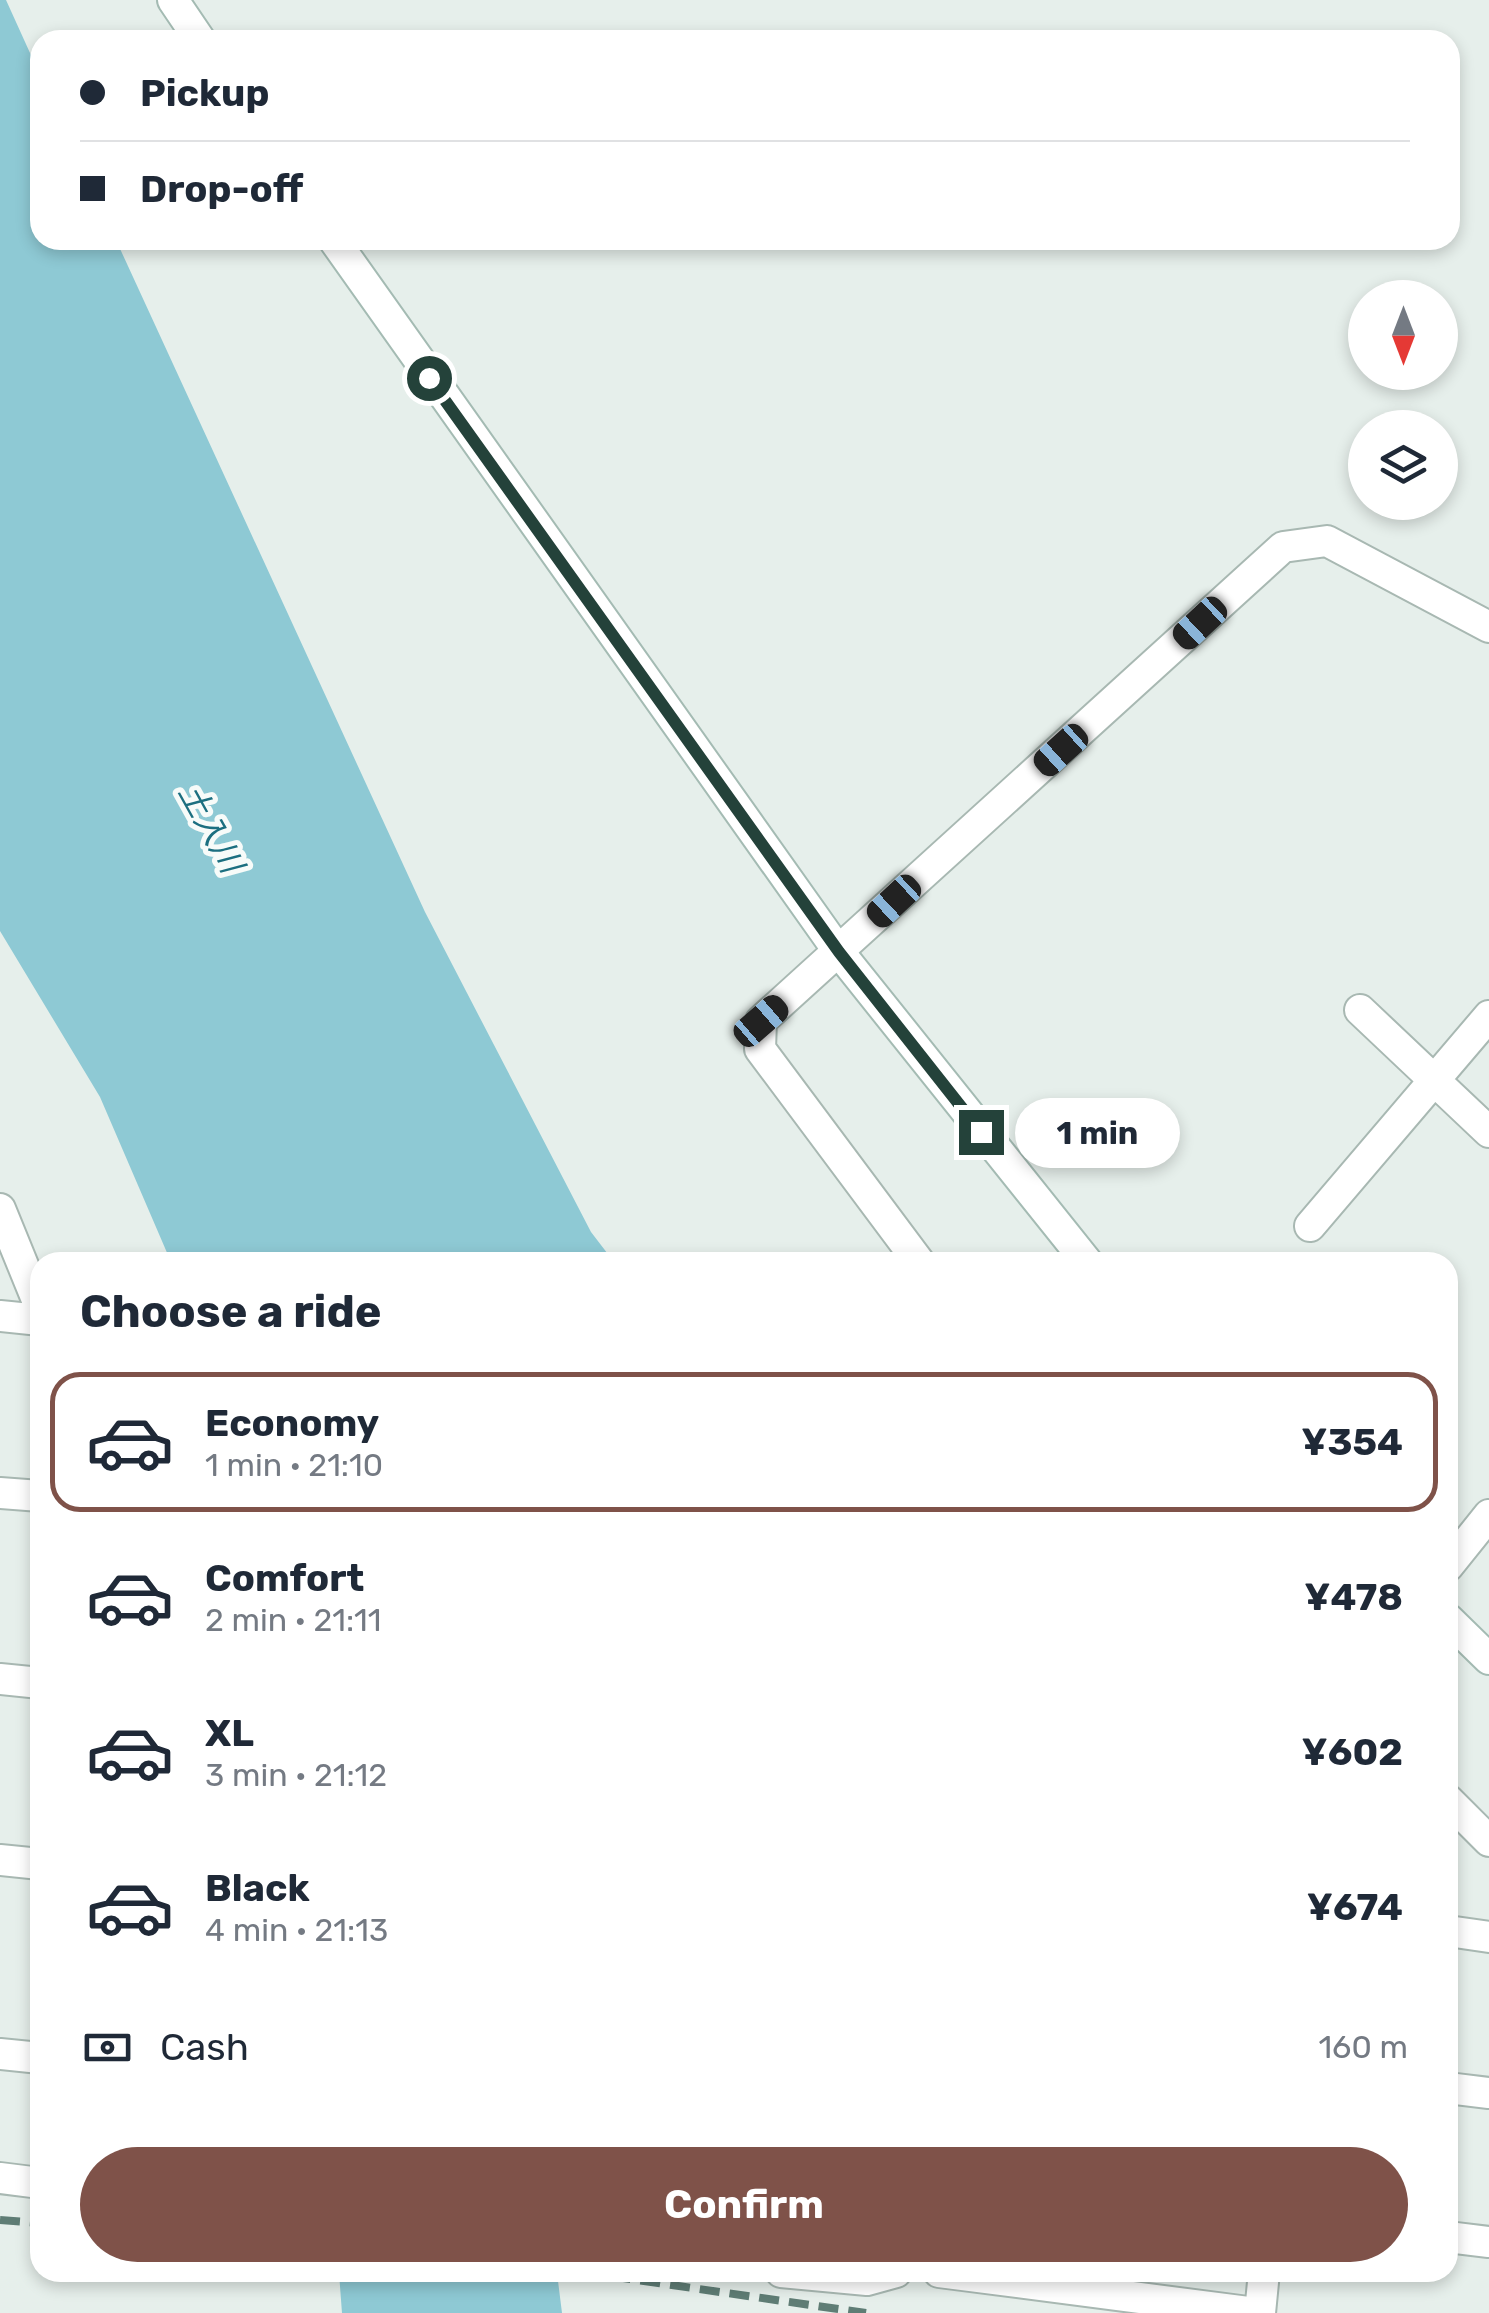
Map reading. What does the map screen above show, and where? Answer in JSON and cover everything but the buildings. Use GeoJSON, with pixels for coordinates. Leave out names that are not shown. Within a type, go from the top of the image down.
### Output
{"type":"FeatureCollection","features":[{"type":"Feature","properties":{"kind":"street"},"geometry":{"type":"LineString","coordinates":[[173,0],[193,30]]}},
{"type":"Feature","properties":{"kind":"street"},"geometry":{"type":"LineString","coordinates":[[341,250],[839,952],[1079,1252]]}},
{"type":"Feature","properties":{"kind":"street"},"geometry":{"type":"LineString","coordinates":[[912,1252],[760,1049],[761,1021],[1283,547],[1328,541],[1486,619]]}},
{"type":"Feature","properties":{"kind":"street"},"geometry":{"type":"LineString","coordinates":[[1360,1010],[1489,1132]]}},
{"type":"Feature","properties":{"kind":"street"},"geometry":{"type":"LineString","coordinates":[[1310,1226],[1489,1016]]}},
{"type":"Feature","properties":{"kind":"street"},"geometry":{"type":"LineString","coordinates":[[0,1208],[30,1282]]}},
{"type":"Feature","properties":{"kind":"street"},"geometry":{"type":"LineString","coordinates":[[0,1316],[30,1319]]}},
{"type":"Feature","properties":{"kind":"street"},"geometry":{"type":"LineString","coordinates":[[0,1493],[30,1495]]}},
{"type":"Feature","properties":{"kind":"street"},"geometry":{"type":"LineString","coordinates":[[1458,1554],[1489,1515]]}},
{"type":"Feature","properties":{"kind":"street"},"geometry":{"type":"LineString","coordinates":[[1458,1629],[1489,1659]]}},
{"type":"Feature","properties":{"kind":"street"},"geometry":{"type":"LineString","coordinates":[[0,1679],[30,1682]]}},
{"type":"Feature","properties":{"kind":"street"},"geometry":{"type":"LineString","coordinates":[[1458,1810],[1489,1840]]}},
{"type":"Feature","properties":{"kind":"street"},"geometry":{"type":"LineString","coordinates":[[0,1860],[30,1863]]}},
{"type":"Feature","properties":{"kind":"street"},"geometry":{"type":"LineString","coordinates":[[1458,1933],[1489,1937]]}},
{"type":"Feature","properties":{"kind":"street"},"geometry":{"type":"LineString","coordinates":[[0,2054],[30,2057]]}},
{"type":"Feature","properties":{"kind":"street"},"geometry":{"type":"LineString","coordinates":[[1458,2089],[1489,2093]]}},
{"type":"Feature","properties":{"kind":"street"},"geometry":{"type":"LineString","coordinates":[[0,2178],[30,2181]]}},
{"type":"Feature","properties":{"kind":"street"},"geometry":{"type":"LineString","coordinates":[[1458,2238],[1489,2242]]}},
{"type":"Feature","properties":{"kind":"street"},"geometry":{"type":"LineString","coordinates":[[1017,2282],[1258,2313],[1263,2282]]}},
{"type":"Feature","properties":{"kind":"water","name":"土入川"},"geometry":{"type":"Polygon","coordinates":[[[0,0],[6,0],[30,53],[30,250],[121,250],[425,912],[591,1232],[606,1252],[167,1252],[100,1097],[0,931],[0,0]]]}},
{"type":"Feature","properties":{"kind":"water"},"geometry":{"type":"Polygon","coordinates":[[[340,2282],[558,2282],[562,2313],[342,2313],[340,2282]]]}},
{"type":"Feature","properties":{"kind":"railway"},"geometry":{"type":"LineString","coordinates":[[0,2220],[30,2222]]}},
{"type":"Feature","properties":{"kind":"railway"},"geometry":{"type":"LineString","coordinates":[[651,2282],[866,2313]]}},
{"type":"Feature","properties":{"kind":"route"},"geometry":{"type":"LineString","coordinates":[[429,378],[839,952],[981,1132]]}}]}
